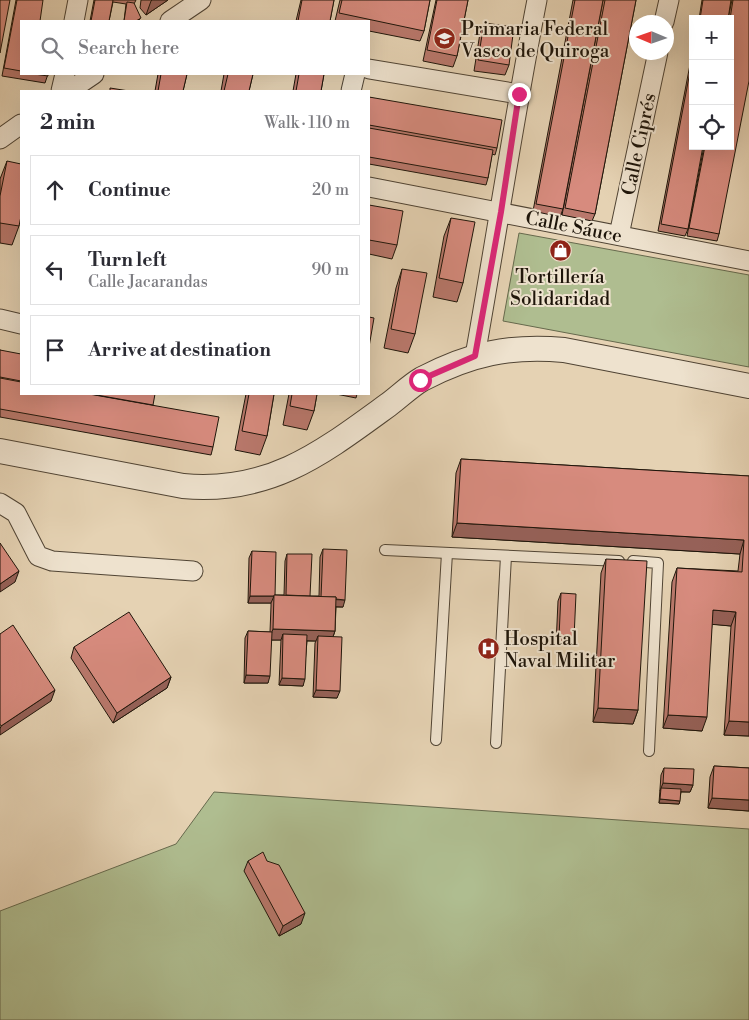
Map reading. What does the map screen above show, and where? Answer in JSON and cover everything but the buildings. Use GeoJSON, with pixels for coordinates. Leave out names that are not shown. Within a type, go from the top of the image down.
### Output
{"type":"FeatureCollection","features":[{"type":"Feature","properties":{"kind":"street"},"geometry":{"type":"LineString","coordinates":[[74,20],[78,0]]}},
{"type":"Feature","properties":{"kind":"street"},"geometry":{"type":"LineString","coordinates":[[171,20],[201,0]]}},
{"type":"Feature","properties":{"kind":"street"},"geometry":{"type":"LineString","coordinates":[[475,356],[501,212],[519,94],[537,0]]}},
{"type":"Feature","properties":{"kind":"street"},"geometry":{"type":"LineString","coordinates":[[666,15],[669,0]]}},
{"type":"Feature","properties":{"kind":"street","name":"Calle Ciprés"},"geometry":{"type":"LineString","coordinates":[[619,235],[656,60]]}},
{"type":"Feature","properties":{"kind":"street"},"geometry":{"type":"LineString","coordinates":[[370,69],[519,94]]}},
{"type":"Feature","properties":{"kind":"street"},"geometry":{"type":"LineString","coordinates":[[61,90],[65,75]]}},
{"type":"Feature","properties":{"kind":"street"},"geometry":{"type":"LineString","coordinates":[[70,90],[93,75]]}},
{"type":"Feature","properties":{"kind":"street"},"geometry":{"type":"LineString","coordinates":[[351,90],[355,75]]}},
{"type":"Feature","properties":{"kind":"street"},"geometry":{"type":"LineString","coordinates":[[0,139],[20,125]]}},
{"type":"Feature","properties":{"kind":"street","name":"Calle Sáuce"},"geometry":{"type":"LineString","coordinates":[[370,187],[749,259]]}},
{"type":"Feature","properties":{"kind":"street"},"geometry":{"type":"LineString","coordinates":[[0,320],[20,324]]}},
{"type":"Feature","properties":{"kind":"street"},"geometry":{"type":"LineString","coordinates":[[0,451],[183,486],[204,488],[236,485],[267,478],[299,465],[382,409],[420,380],[475,356],[536,347],[564,350],[749,386]]}},
{"type":"Feature","properties":{"kind":"street"},"geometry":{"type":"LineString","coordinates":[[0,503],[16,512],[38,556],[52,561],[193,571]]}},
{"type":"Feature","properties":{"kind":"lane"},"geometry":{"type":"LineString","coordinates":[[385,550],[658,563],[649,751]]}},
{"type":"Feature","properties":{"kind":"lane"},"geometry":{"type":"LineString","coordinates":[[436,740],[447,553]]}},
{"type":"Feature","properties":{"kind":"lane"},"geometry":{"type":"LineString","coordinates":[[496,743],[506,556]]}},
{"type":"Feature","properties":{"kind":"green space"},"geometry":{"type":"Polygon","coordinates":[[[519,233],[749,275],[749,367],[503,321],[519,233]]]}},
{"type":"Feature","properties":{"kind":"green space"},"geometry":{"type":"Polygon","coordinates":[[[214,792],[749,829],[749,1020],[0,1020],[0,911],[176,844],[214,792]]]}},
{"type":"Feature","properties":{"kind":"place","name":"Primaria Federal Vasco de Quiroga"},"geometry":{"type":"Point","coordinates":[445,39]}},
{"type":"Feature","properties":{"kind":"place","name":"Tortillería Solidaridad"},"geometry":{"type":"Point","coordinates":[560,250]}},
{"type":"Feature","properties":{"kind":"place","name":"Hospital Naval Militar"},"geometry":{"type":"Point","coordinates":[488,649]}},
{"type":"Feature","properties":{"kind":"route"},"geometry":{"type":"LineString","coordinates":[[420,380],[475,356],[501,212],[519,94]]}}]}
